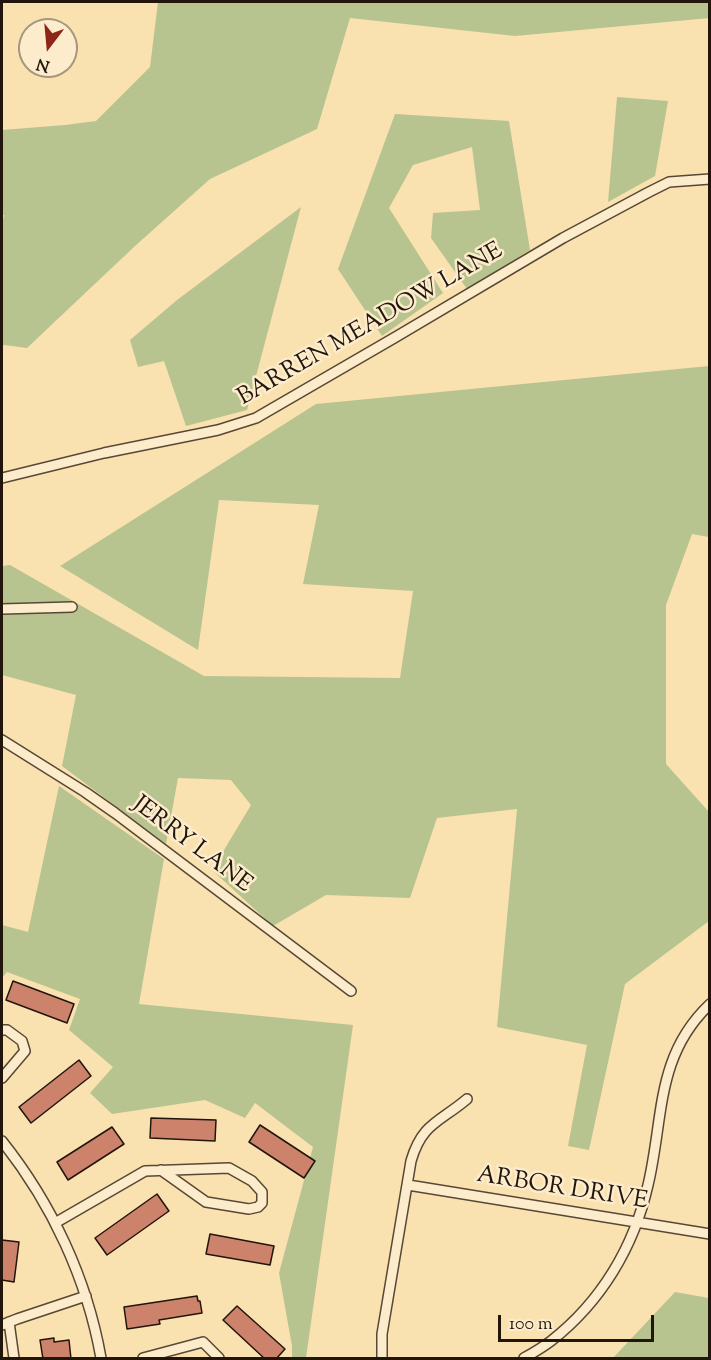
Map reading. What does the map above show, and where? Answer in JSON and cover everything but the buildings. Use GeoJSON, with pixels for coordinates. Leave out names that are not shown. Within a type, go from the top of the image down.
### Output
{"type":"FeatureCollection","features":[{"type":"Feature","properties":{"kind":"street","name":"BARREN MEADOW LANE"},"geometry":{"type":"LineString","coordinates":[[2,478],[104,453],[218,430],[256,418],[562,238],[649,192],[669,183],[710,179]]}},
{"type":"Feature","properties":{"kind":"street"},"geometry":{"type":"LineString","coordinates":[[2,609],[72,607]]}},
{"type":"Feature","properties":{"kind":"street","name":"JERRY LANE"},"geometry":{"type":"LineString","coordinates":[[2,740],[115,813],[351,991]]}},
{"type":"Feature","properties":{"kind":"street"},"geometry":{"type":"LineString","coordinates":[[524,1359],[556,1336],[586,1308],[626,1251],[638,1223],[648,1184],[669,1066],[683,1035],[710,1004]]}},
{"type":"Feature","properties":{"kind":"street"},"geometry":{"type":"LineString","coordinates":[[2,1030],[7,1030],[22,1041],[24,1051],[2,1078]]}},
{"type":"Feature","properties":{"kind":"street"},"geometry":{"type":"LineString","coordinates":[[382,1359],[382,1334],[411,1161],[418,1141],[425,1131],[467,1099]]}},
{"type":"Feature","properties":{"kind":"street"},"geometry":{"type":"LineString","coordinates":[[2,1141],[33,1185],[55,1223],[75,1266],[86,1296],[101,1359]]}},
{"type":"Feature","properties":{"kind":"street"},"geometry":{"type":"LineString","coordinates":[[55,1223],[145,1171],[161,1170],[229,1168],[252,1181],[262,1192],[262,1203],[258,1207],[249,1209],[206,1202],[161,1170]]}},
{"type":"Feature","properties":{"kind":"street","name":"ARBOR DRIVE"},"geometry":{"type":"LineString","coordinates":[[408,1185],[710,1234]]}},
{"type":"Feature","properties":{"kind":"street"},"geometry":{"type":"LineString","coordinates":[[14,1359],[5,1324],[86,1296]]}},
{"type":"Feature","properties":{"kind":"street"},"geometry":{"type":"LineString","coordinates":[[143,1359],[203,1342],[219,1359]]}},
{"type":"Feature","properties":{"kind":"green space"},"geometry":{"type":"Polygon","coordinates":[[[158,2],[709,2],[710,18],[515,36],[350,18],[317,129],[210,179],[27,348],[2,346],[2,224],[4,215],[2,215],[2,130],[96,121],[150,67],[158,2]]]}},
{"type":"Feature","properties":{"kind":"green space"},"geometry":{"type":"Polygon","coordinates":[[[617,97],[668,101],[655,176],[608,202],[617,97]]]}},
{"type":"Feature","properties":{"kind":"green space"},"geometry":{"type":"Polygon","coordinates":[[[395,114],[509,121],[530,250],[467,289],[431,238],[433,213],[480,210],[472,147],[413,165],[389,208],[443,293],[382,336],[338,269],[395,114]]]}},
{"type":"Feature","properties":{"kind":"green space"},"geometry":{"type":"Polygon","coordinates":[[[301,207],[247,410],[186,426],[164,361],[138,367],[130,340],[177,300],[301,207]]]}},
{"type":"Feature","properties":{"kind":"green space"},"geometry":{"type":"Polygon","coordinates":[[[709,366],[709,537],[692,534],[666,605],[666,764],[709,812],[709,921],[625,984],[589,1150],[568,1146],[587,1045],[497,1027],[517,809],[437,818],[410,898],[326,895],[273,926],[212,870],[251,805],[231,780],[178,778],[166,844],[62,766],[76,695],[2,675],[2,566],[10,565],[204,676],[400,678],[413,591],[303,584],[319,505],[219,500],[198,650],[60,566],[316,404],[709,366]]]}},
{"type":"Feature","properties":{"kind":"green space"},"geometry":{"type":"Polygon","coordinates":[[[59,786],[164,859],[139,1004],[353,1025],[306,1358],[292,1358],[292,1346],[279,1273],[313,1147],[255,1103],[245,1118],[205,1100],[112,1114],[90,1093],[113,1067],[69,1030],[80,999],[7,972],[2,978],[2,925],[28,932],[59,786]]]}},
{"type":"Feature","properties":{"kind":"green space"},"geometry":{"type":"Polygon","coordinates":[[[675,1292],[709,1298],[709,1358],[613,1358],[675,1292]]]}}]}
